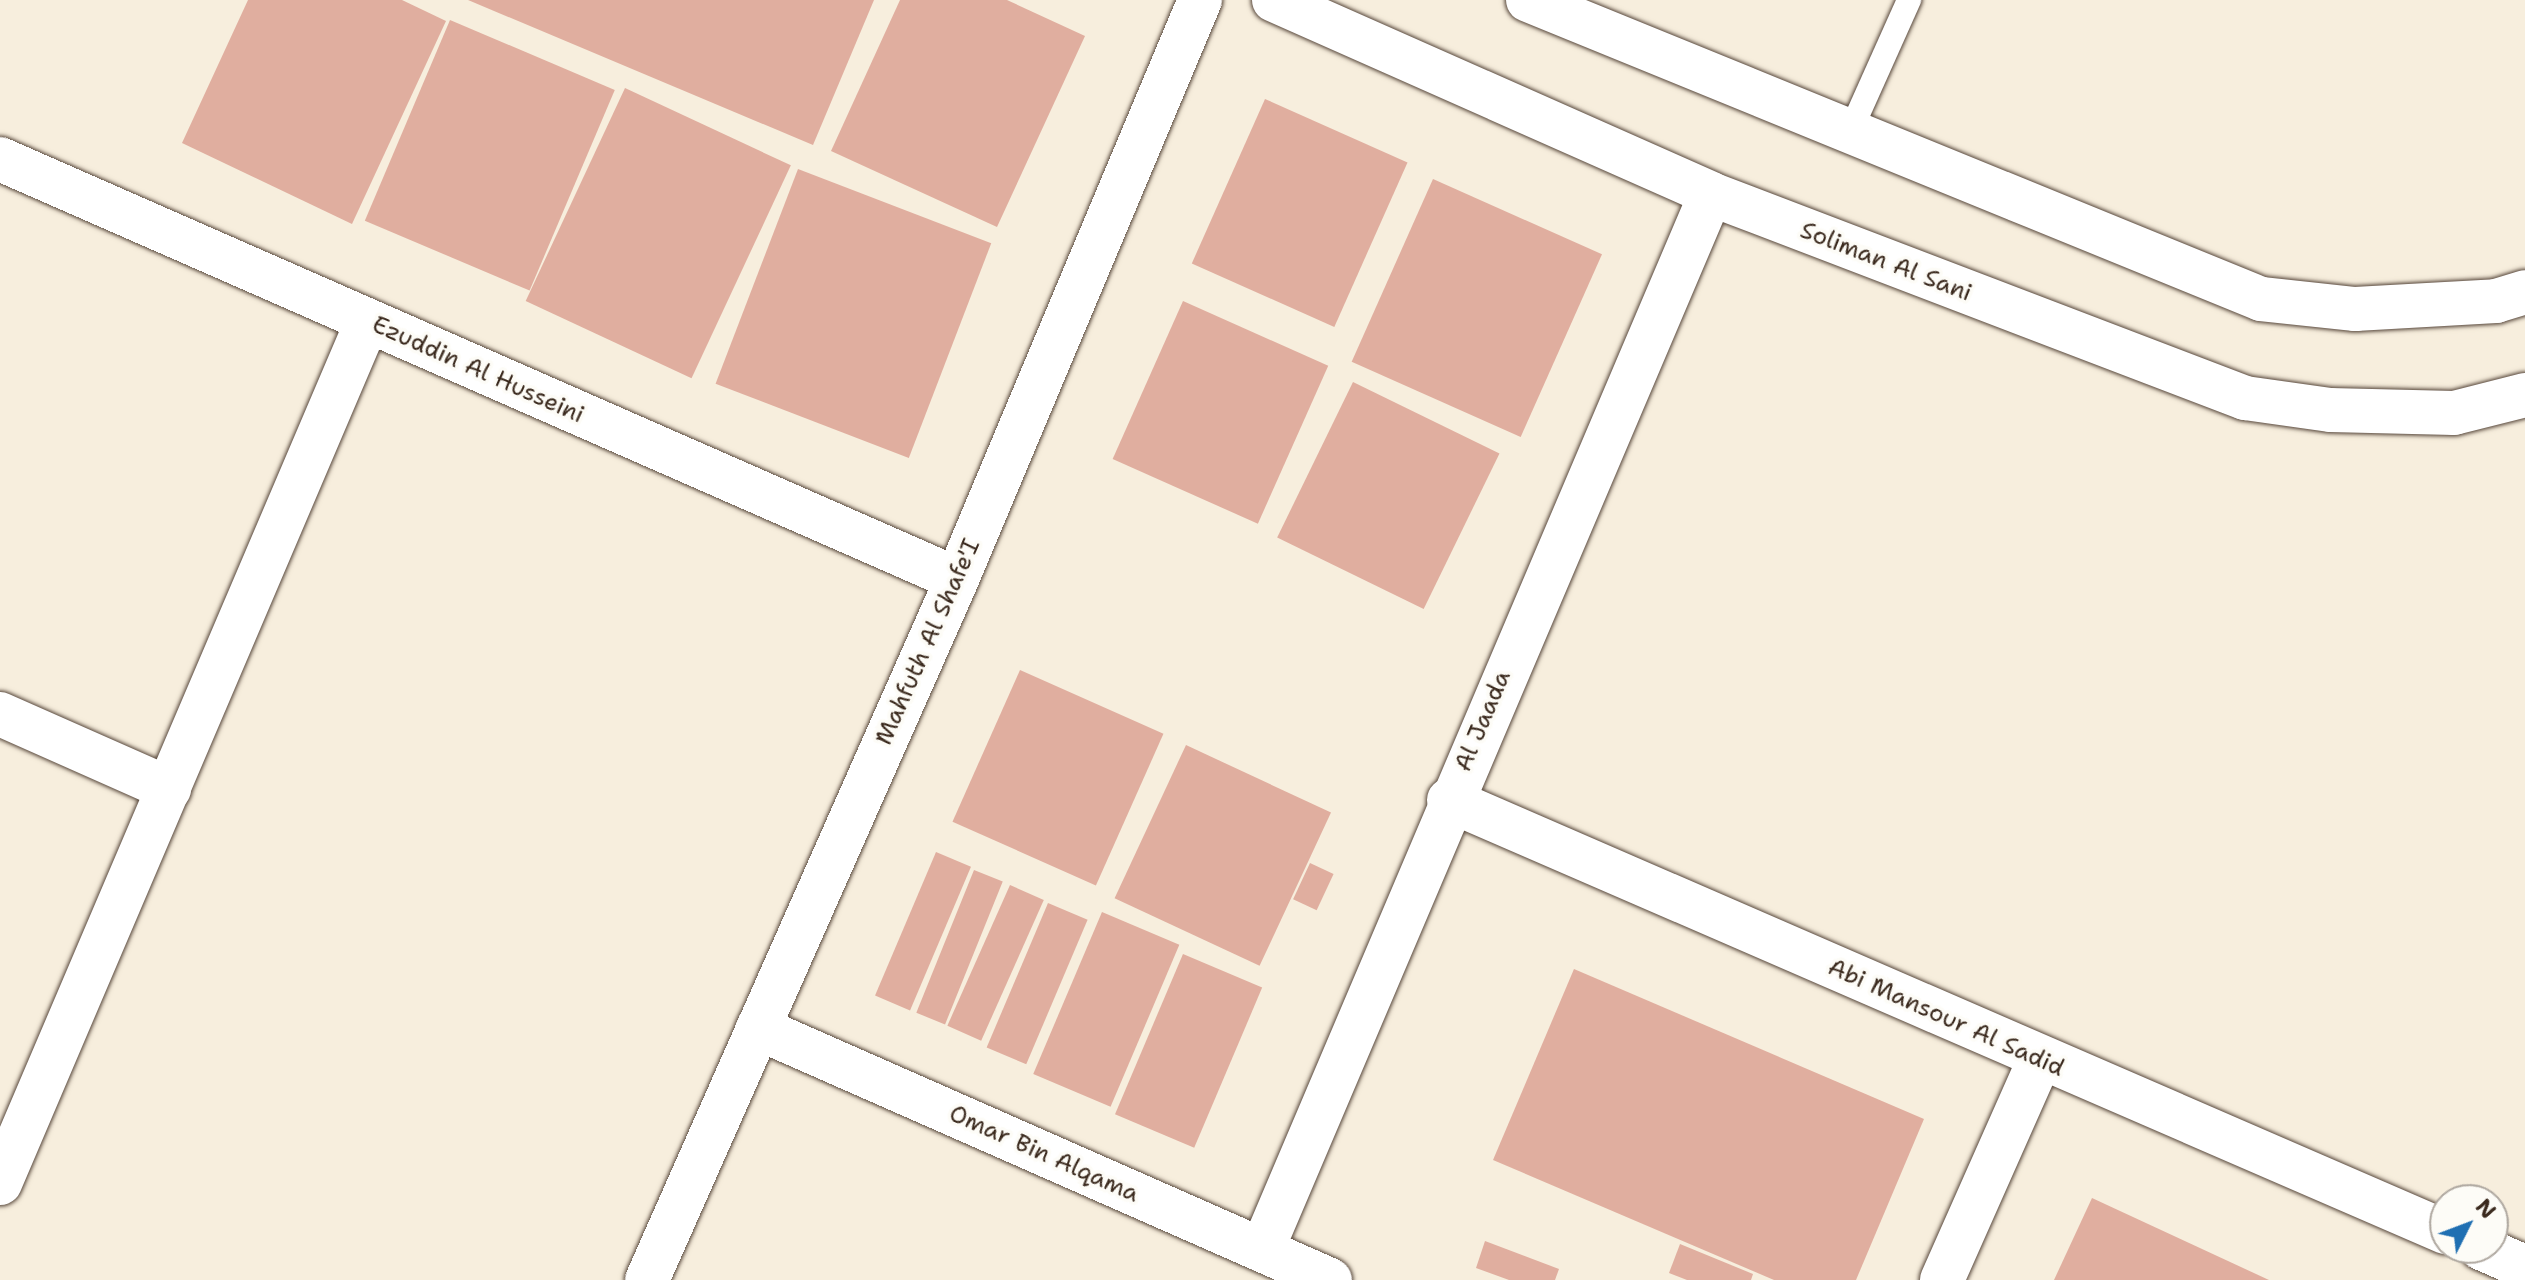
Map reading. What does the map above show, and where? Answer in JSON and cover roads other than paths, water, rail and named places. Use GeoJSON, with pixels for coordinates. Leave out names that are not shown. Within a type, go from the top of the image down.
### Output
{"type":"FeatureCollection","features":[{"type":"Feature","properties":{"kind":"street","name":"Mahfuth Al Shafe'I"},"geometry":{"type":"LineString","coordinates":[[647,1280],[957,579],[1200,0]]}},
{"type":"Feature","properties":{"kind":"street","name":"Soliman Al Sani"},"geometry":{"type":"LineString","coordinates":[[1274,0],[1711,194],[2245,398],[2330,410],[2454,413],[2525,395]]}},
{"type":"Feature","properties":{"kind":"street"},"geometry":{"type":"LineString","coordinates":[[1528,0],[2261,299],[2355,309],[2496,301],[2525,292]]}},
{"type":"Feature","properties":{"kind":"street","name":"Ezuddin Al Husseini"},"geometry":{"type":"LineString","coordinates":[[0,159],[957,579]]}},
{"type":"Feature","properties":{"kind":"street","name":"Al Jaada"},"geometry":{"type":"LineString","coordinates":[[1262,1250],[1449,800],[1711,194]]}},
{"type":"Feature","properties":{"kind":"street"},"geometry":{"type":"LineString","coordinates":[[0,1183],[367,322]]}},
{"type":"Feature","properties":{"kind":"street"},"geometry":{"type":"LineString","coordinates":[[0,714],[169,789]]}},
{"type":"Feature","properties":{"kind":"street","name":"Abi Mansour Al Sadid"},"geometry":{"type":"LineString","coordinates":[[1449,800],[2429,1225]]}},
{"type":"Feature","properties":{"kind":"street","name":"Omar Bin Alqama"},"geometry":{"type":"LineString","coordinates":[[758,1028],[1330,1280]]}},
{"type":"Feature","properties":{"kind":"street"},"geometry":{"type":"LineString","coordinates":[[1942,1280],[2040,1059]]}},
{"type":"Feature","properties":{"kind":"lane"},"geometry":{"type":"LineString","coordinates":[[1850,132],[1909,0]]}}]}
